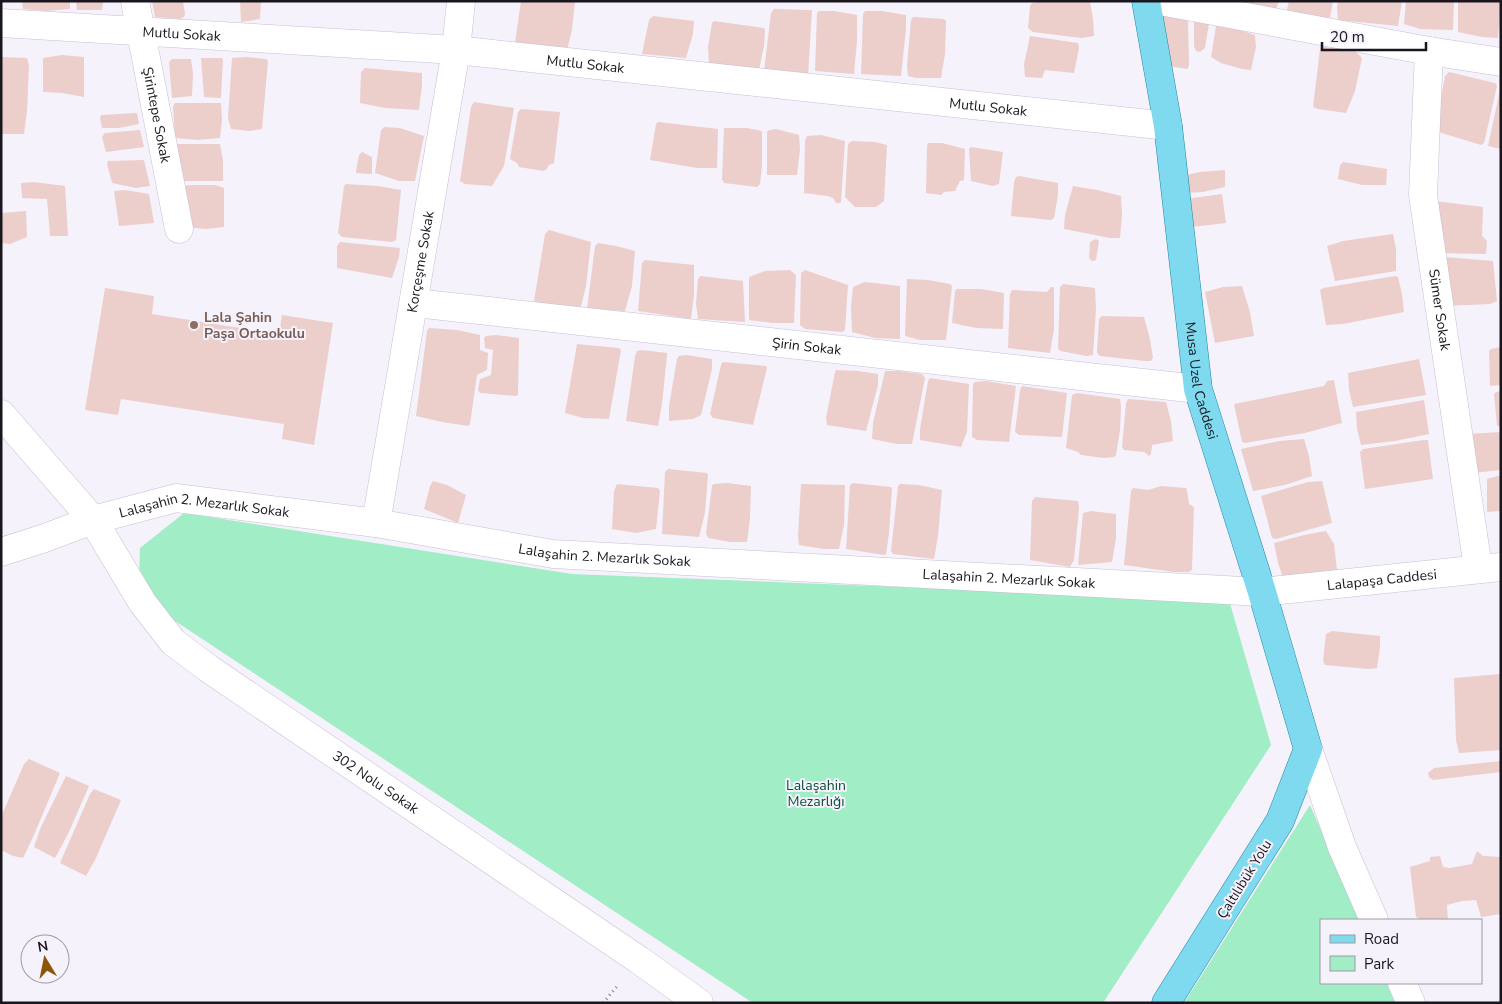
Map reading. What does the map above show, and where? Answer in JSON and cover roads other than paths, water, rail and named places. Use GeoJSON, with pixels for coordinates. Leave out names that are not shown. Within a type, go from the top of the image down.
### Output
{"type":"FeatureCollection","features":[{"type":"Feature","properties":{"kind":"main road","name":"Musa Uzel Caddesi"},"geometry":{"type":"LineString","coordinates":[[1146,1],[1168,126],[1198,389],[1262,592],[1308,749]]}},
{"type":"Feature","properties":{"kind":"main road","name":"Çaltılıbük Yolu"},"geometry":{"type":"LineString","coordinates":[[1166,1003],[1280,821],[1308,749]]}},
{"type":"Feature","properties":{"kind":"street","name":"Şirintepe Sokak"},"geometry":{"type":"LineString","coordinates":[[135,1],[178,229]]}},
{"type":"Feature","properties":{"kind":"street","name":"Korçeşme Sokak"},"geometry":{"type":"LineString","coordinates":[[376,523],[415,303],[456,50],[461,1]]}},
{"type":"Feature","properties":{"kind":"street"},"geometry":{"type":"LineString","coordinates":[[1160,1],[1429,51],[1501,62]]}},
{"type":"Feature","properties":{"kind":"street","name":"Mutlu Sokak"},"geometry":{"type":"LineString","coordinates":[[1,23],[456,50],[1168,126]]}},
{"type":"Feature","properties":{"kind":"street","name":"Sümer Sokak"},"geometry":{"type":"LineString","coordinates":[[1429,51],[1423,194],[1489,567]]}},
{"type":"Feature","properties":{"kind":"street","name":"Şirin Sokak"},"geometry":{"type":"LineString","coordinates":[[415,303],[1198,389]]}},
{"type":"Feature","properties":{"kind":"street"},"geometry":{"type":"LineString","coordinates":[[1,414],[93,520]]}},
{"type":"Feature","properties":{"kind":"street","name":"Lalaşahin 2. Mezarlık Sokak"},"geometry":{"type":"LineString","coordinates":[[1,552],[93,520],[176,498],[376,523],[553,554],[1262,592]]}},
{"type":"Feature","properties":{"kind":"street","name":"302 Nolu Sokak"},"geometry":{"type":"LineString","coordinates":[[93,520],[142,602],[173,642],[209,669],[631,954],[700,1003]]}},
{"type":"Feature","properties":{"kind":"street","name":"Lalapaşa Caddesi"},"geometry":{"type":"LineString","coordinates":[[1262,592],[1489,567]]}},
{"type":"Feature","properties":{"kind":"street"},"geometry":{"type":"LineString","coordinates":[[1308,749],[1342,847],[1374,919]]}},
{"type":"Feature","properties":{"kind":"street"},"geometry":{"type":"LineString","coordinates":[[1402,984],[1411,1003]]}},
{"type":"Feature","properties":{"kind":"place","name":"Lala Şahin Paşa Ortaokulu"},"geometry":{"type":"Point","coordinates":[194,325]}},
{"type":"Feature","properties":{"kind":"park label","name":"Lalaşahin Mezarlığı"},"geometry":{"type":"Point","coordinates":[816,794]}}]}
